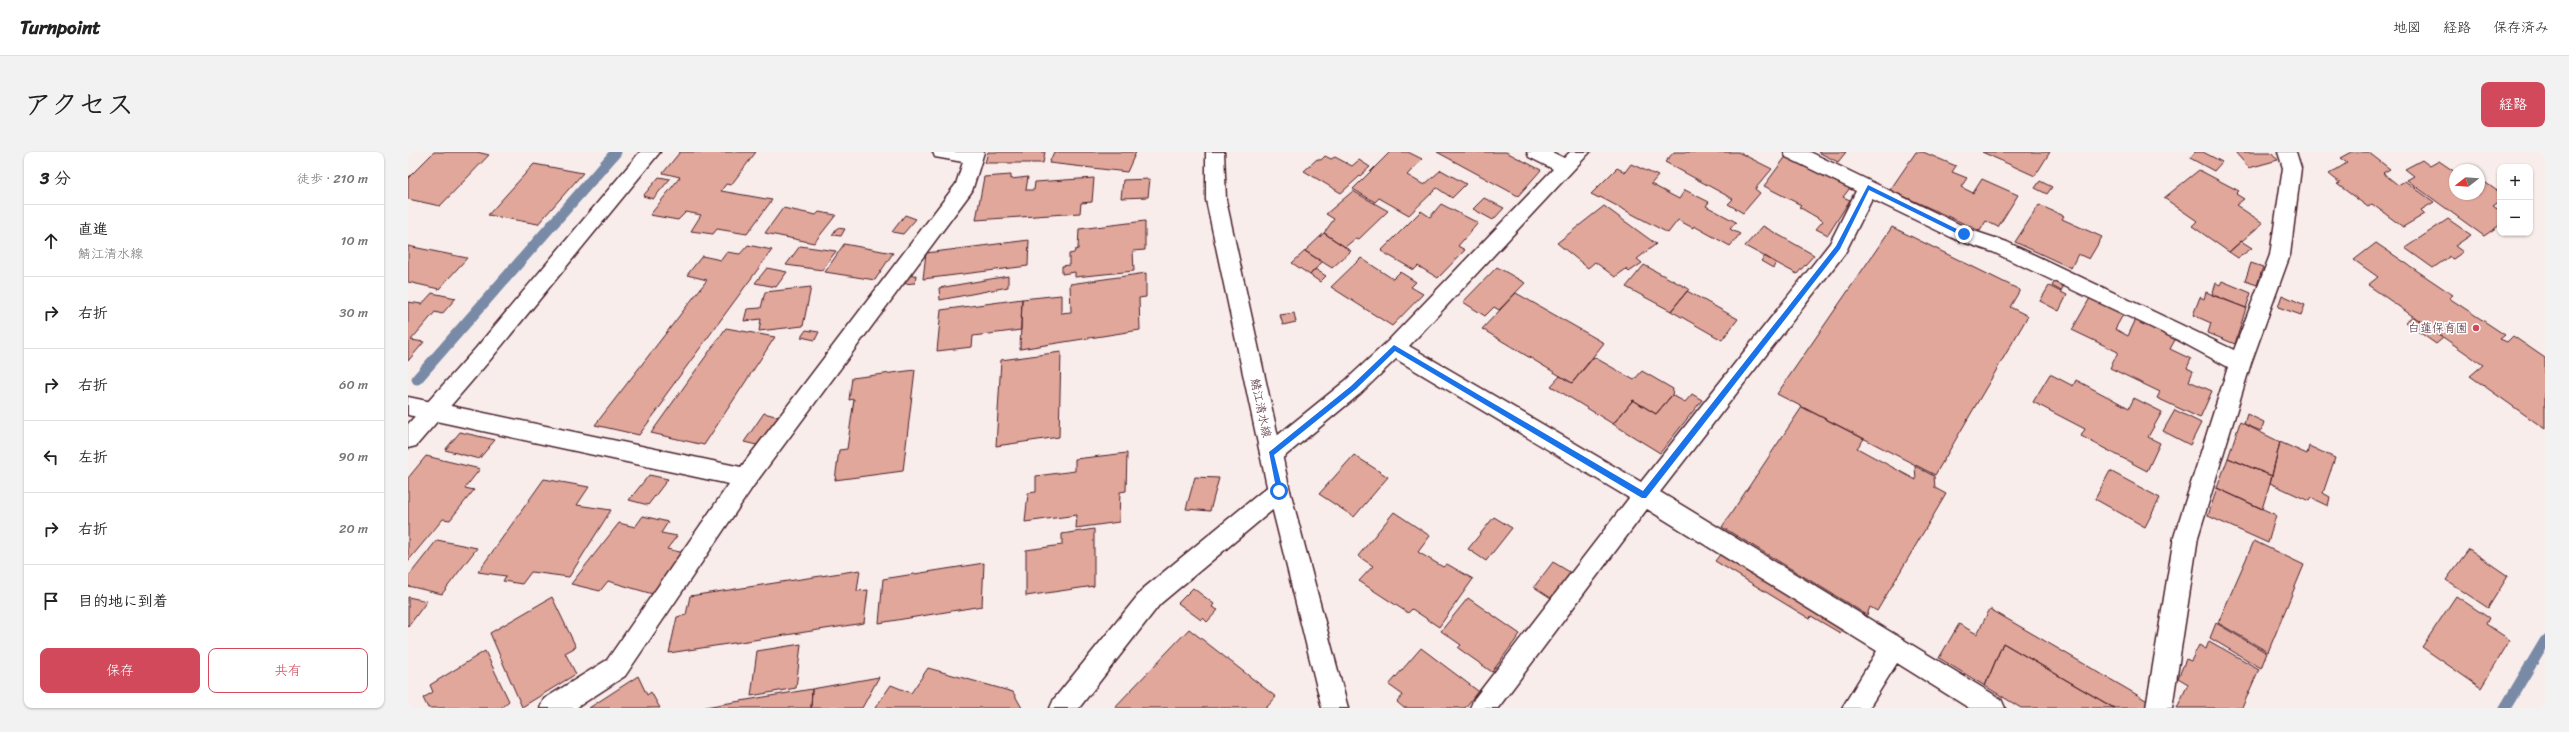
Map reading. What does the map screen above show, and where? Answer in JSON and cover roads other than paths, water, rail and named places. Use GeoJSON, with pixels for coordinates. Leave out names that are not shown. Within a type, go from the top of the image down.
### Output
{"type":"FeatureCollection","features":[{"type":"Feature","properties":{"kind":"street"},"geometry":{"type":"LineString","coordinates":[[408,439],[483,354],[651,152]]}},
{"type":"Feature","properties":{"kind":"street"},"geometry":{"type":"LineString","coordinates":[[553,708],[616,668],[746,478],[965,186],[974,155],[942,152]]}},
{"type":"Feature","properties":{"kind":"street","name":"鯖江清水線"},"geometry":{"type":"LineString","coordinates":[[1215,152],[1216,200],[1279,491],[1335,708]]}},
{"type":"Feature","properties":{"kind":"street"},"geometry":{"type":"LineString","coordinates":[[1536,152],[1566,167]]}},
{"type":"Feature","properties":{"kind":"street"},"geometry":{"type":"LineString","coordinates":[[1271,454],[1353,387],[1394,348],[1581,152]]}},
{"type":"Feature","properties":{"kind":"street"},"geometry":{"type":"LineString","coordinates":[[1793,152],[1964,234],[2000,247],[2185,334],[2240,363]]}},
{"type":"Feature","properties":{"kind":"street"},"geometry":{"type":"LineString","coordinates":[[2159,708],[2186,537],[2240,363],[2280,255],[2292,168],[2287,152]]}},
{"type":"Feature","properties":{"kind":"street"},"geometry":{"type":"LineString","coordinates":[[1483,708],[1644,496],[1838,248],[1868,187]]}},
{"type":"Feature","properties":{"kind":"street"},"geometry":{"type":"LineString","coordinates":[[1394,348],[1894,646],[1992,708]]}},
{"type":"Feature","properties":{"kind":"street"},"geometry":{"type":"LineString","coordinates":[[408,406],[433,410],[746,478]]}},
{"type":"Feature","properties":{"kind":"street"},"geometry":{"type":"LineString","coordinates":[[1063,708],[1152,596],[1279,491]]}},
{"type":"Feature","properties":{"kind":"street"},"geometry":{"type":"LineString","coordinates":[[1855,708],[1894,646]]}},
{"type":"Feature","properties":{"kind":"waterway"},"geometry":{"type":"LineString","coordinates":[[417,379],[616,152]]}},
{"type":"Feature","properties":{"kind":"waterway"},"geometry":{"type":"LineString","coordinates":[[2505,708],[2545,641]]}},
{"type":"Feature","properties":{"kind":"place","name":"白蓮保育園"},"geometry":{"type":"Point","coordinates":[2476,328]}}]}
